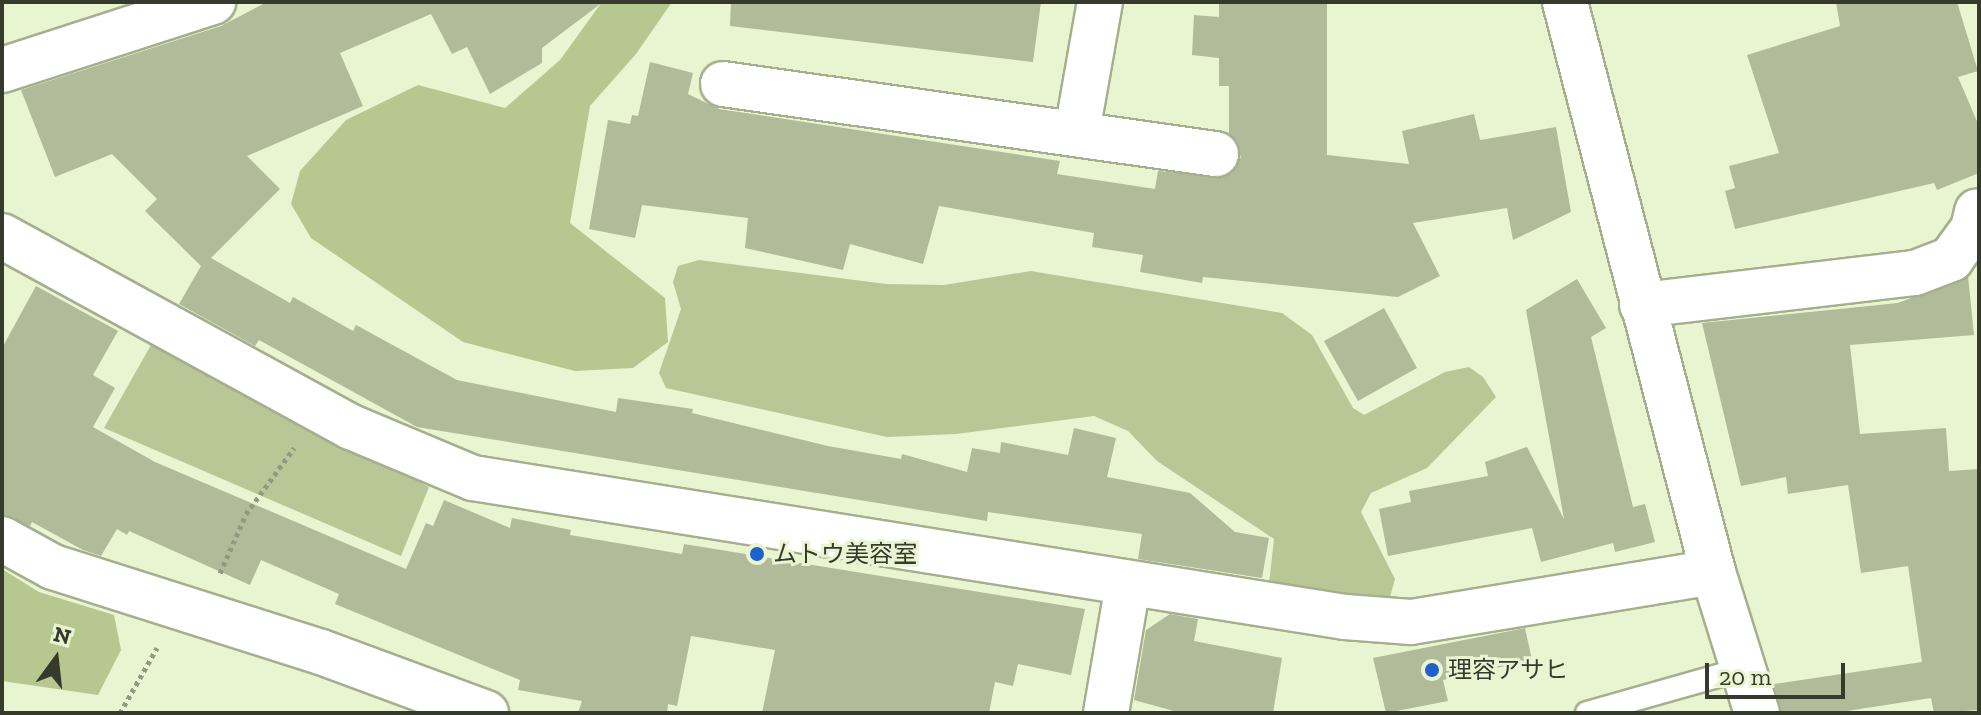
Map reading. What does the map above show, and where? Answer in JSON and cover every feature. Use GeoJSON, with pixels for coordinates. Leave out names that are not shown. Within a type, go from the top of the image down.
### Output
{"type":"FeatureCollection","features":[{"type":"Feature","properties":{"kind":"street"},"geometry":{"type":"LineString","coordinates":[[2,70],[213,2]]}},
{"type":"Feature","properties":{"kind":"street"},"geometry":{"type":"LineString","coordinates":[[1077,132],[1100,2]]}},
{"type":"Feature","properties":{"kind":"street"},"geometry":{"type":"LineString","coordinates":[[1565,2],[1713,572],[1757,713]]}},
{"type":"Feature","properties":{"kind":"street"},"geometry":{"type":"LineString","coordinates":[[723,84],[1216,154]]}},
{"type":"Feature","properties":{"kind":"street"},"geometry":{"type":"LineString","coordinates":[[1642,305],[1915,273],[1951,259],[1973,229],[1977,211]]}},
{"type":"Feature","properties":{"kind":"street"},"geometry":{"type":"LineString","coordinates":[[2,236],[324,412],[473,478],[1345,617],[1411,622],[1713,572]]}},
{"type":"Feature","properties":{"kind":"street"},"geometry":{"type":"LineString","coordinates":[[2,539],[53,567],[486,713]]}},
{"type":"Feature","properties":{"kind":"street"},"geometry":{"type":"LineString","coordinates":[[1106,713],[1128,584]]}},
{"type":"Feature","properties":{"kind":"lane"},"geometry":{"type":"LineString","coordinates":[[1587,713],[1743,669]]}},
{"type":"Feature","properties":{"kind":"path"},"geometry":{"type":"LineString","coordinates":[[120,713],[190,611],[246,514],[324,412]]}},
{"type":"Feature","properties":{"kind":"green space"},"geometry":{"type":"Polygon","coordinates":[[[602,2],[672,2],[636,54],[590,106],[570,223],[665,298],[668,342],[633,368],[575,371],[463,342],[311,238],[291,204],[300,171],[346,120],[418,85],[505,108],[560,60],[602,2]]]}},
{"type":"Feature","properties":{"kind":"green space"},"geometry":{"type":"Polygon","coordinates":[[[699,260],[886,284],[944,285],[1031,271],[1282,313],[1312,335],[1353,408],[1364,415],[1445,372],[1469,367],[1483,377],[1496,397],[1427,468],[1371,493],[1361,512],[1395,579],[1390,597],[1345,601],[1269,584],[1274,539],[1157,461],[1128,431],[1094,416],[956,434],[887,437],[666,388],[659,373],[681,309],[673,282],[678,266],[699,260]]]}},
{"type":"Feature","properties":{"kind":"green space"},"geometry":{"type":"Polygon","coordinates":[[[151,345],[429,487],[401,556],[104,428],[151,345]]]}},
{"type":"Feature","properties":{"kind":"green space"},"geometry":{"type":"Polygon","coordinates":[[[2,569],[39,592],[114,615],[121,650],[98,695],[2,681],[2,569]]]}},
{"type":"Feature","properties":{"kind":"building"},"geometry":{"type":"Polygon","coordinates":[[[267,2],[603,2],[542,48],[542,63],[490,94],[467,47],[452,54],[431,14],[340,53],[363,106],[247,156],[280,189],[211,258],[290,303],[293,297],[353,331],[356,325],[457,380],[616,412],[618,398],[693,409],[692,413],[828,446],[901,459],[902,454],[967,472],[972,448],[1000,453],[1001,442],[1068,455],[1074,428],[1116,438],[1107,477],[1190,493],[1235,532],[1269,538],[1262,578],[1138,559],[1142,534],[988,512],[987,521],[417,427],[259,340],[255,346],[179,304],[201,266],[145,211],[157,199],[112,154],[55,177],[21,90],[221,26],[267,2]]]}},
{"type":"Feature","properties":{"kind":"building"},"geometry":{"type":"Polygon","coordinates":[[[731,2],[1041,2],[1033,62],[730,26],[731,2]]]}},
{"type":"Feature","properties":{"kind":"building"},"geometry":{"type":"Polygon","coordinates":[[[1219,2],[1327,2],[1327,155],[1409,164],[1402,131],[1474,114],[1480,140],[1556,127],[1571,212],[1513,240],[1507,208],[1413,223],[1440,276],[1398,297],[1203,277],[1202,283],[1140,272],[1143,255],[1092,247],[1094,233],[939,206],[923,264],[850,244],[843,270],[745,248],[748,218],[642,205],[635,238],[589,229],[608,120],[630,124],[632,115],[638,116],[650,62],[693,73],[688,94],[719,109],[1060,161],[1057,174],[1155,189],[1158,171],[1225,177],[1241,157],[1229,133],[1229,86],[1219,86],[1219,58],[1192,55],[1194,15],[1219,17],[1219,2]]]}},
{"type":"Feature","properties":{"kind":"building"},"geometry":{"type":"Polygon","coordinates":[[[1836,2],[1957,2],[1978,71],[1958,77],[1979,126],[1979,173],[1937,190],[1934,183],[1735,229],[1725,191],[1735,188],[1729,166],[1779,153],[1747,55],[1840,26],[1836,2]]]}},
{"type":"Feature","properties":{"kind":"building"},"geometry":{"type":"Polygon","coordinates":[[[1968,276],[1974,335],[1850,345],[1860,434],[1946,428],[1949,471],[1979,469],[1979,710],[1934,713],[1931,698],[1834,713],[1781,713],[1774,684],[1922,662],[1908,566],[1861,573],[1848,485],[1788,494],[1786,477],[1741,486],[1702,323],[1898,303],[1968,276]]]}},
{"type":"Feature","properties":{"kind":"building"},"geometry":{"type":"Polygon","coordinates":[[[1577,279],[1606,328],[1591,337],[1633,507],[1645,504],[1655,542],[1615,552],[1613,543],[1541,562],[1532,528],[1388,556],[1379,509],[1411,502],[1409,491],[1488,476],[1485,462],[1527,447],[1564,519],[1526,310],[1577,279]]]}},
{"type":"Feature","properties":{"kind":"building"},"geometry":{"type":"Polygon","coordinates":[[[36,286],[118,331],[93,375],[115,388],[93,427],[155,462],[406,569],[426,523],[433,526],[444,500],[510,528],[512,518],[571,530],[570,535],[682,554],[684,544],[1085,609],[1071,675],[1018,664],[1013,686],[995,682],[989,713],[762,713],[775,650],[691,636],[677,706],[668,704],[667,713],[578,713],[582,701],[518,690],[520,680],[335,604],[339,594],[261,560],[250,585],[129,531],[127,535],[117,529],[101,556],[83,550],[32,522],[30,526],[2,514],[2,348],[36,286]]]}},
{"type":"Feature","properties":{"kind":"building"},"geometry":{"type":"Polygon","coordinates":[[[1384,308],[1417,368],[1358,401],[1324,341],[1384,308]]]}},
{"type":"Feature","properties":{"kind":"building"},"geometry":{"type":"Polygon","coordinates":[[[1170,614],[1198,619],[1194,641],[1282,658],[1273,713],[1181,713],[1134,700],[1146,630],[1170,614]]]}},
{"type":"Feature","properties":{"kind":"building","name":"理容アサヒ"},"geometry":{"type":"Polygon","coordinates":[[[1525,628],[1532,660],[1443,680],[1448,701],[1386,713],[1373,658],[1525,628]]]}},
{"type":"Feature","properties":{"kind":"place","name":"ムトウ美容室"},"geometry":{"type":"Point","coordinates":[757,554]}},
{"type":"Feature","properties":{"kind":"place","name":"理容アサヒ"},"geometry":{"type":"Point","coordinates":[1432,670]}}]}
